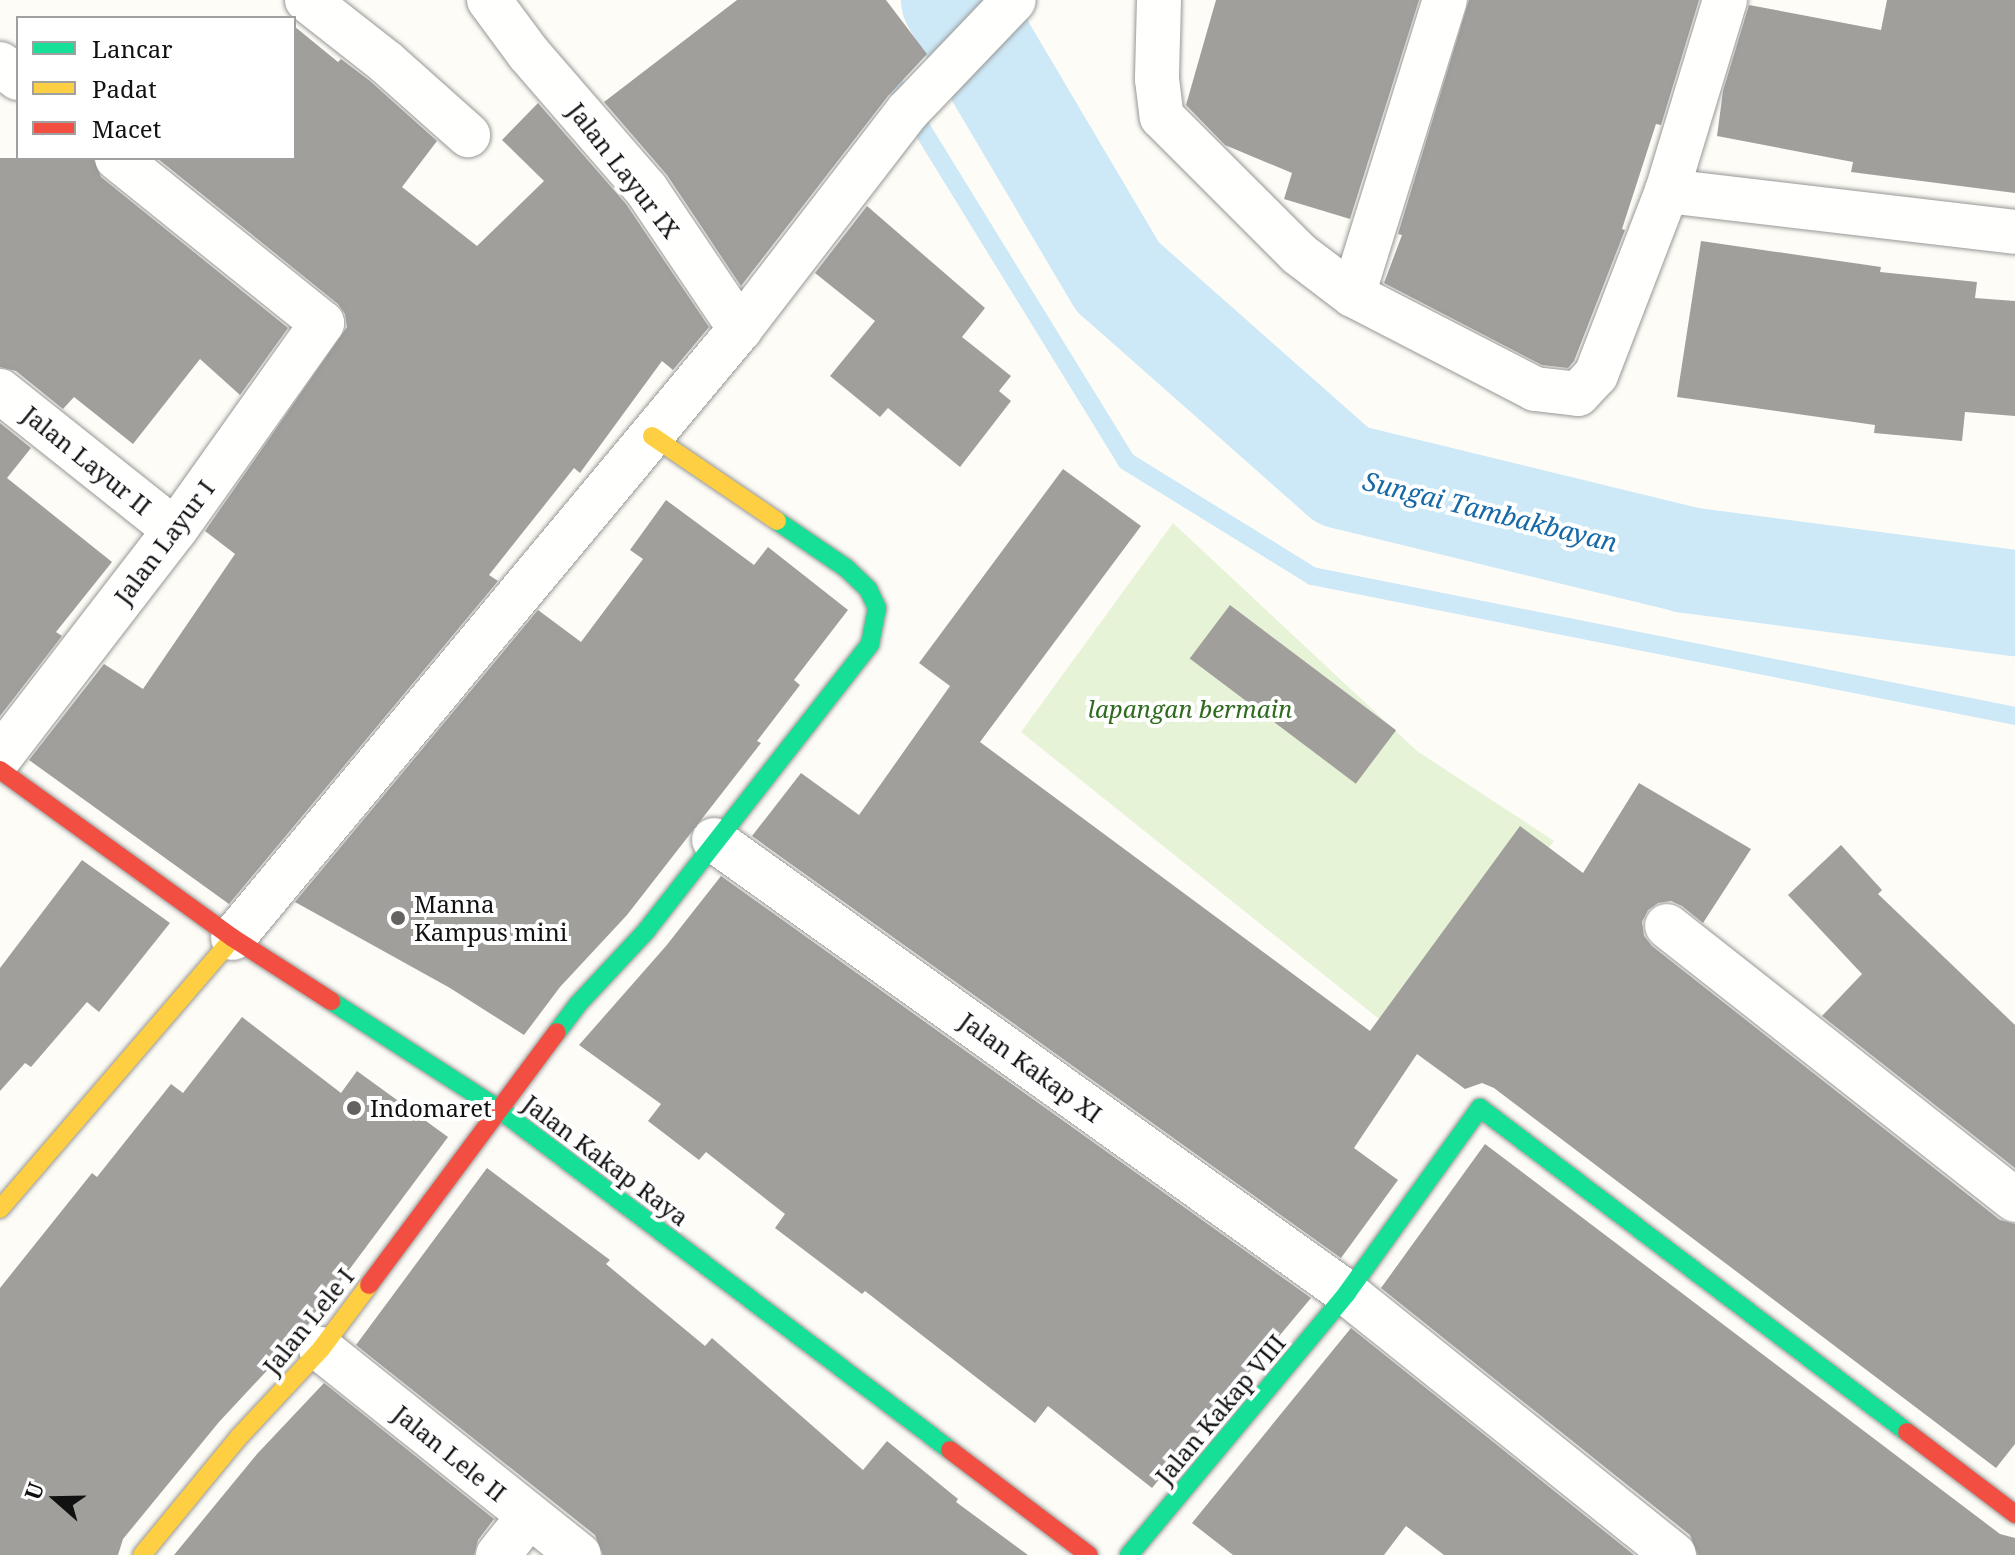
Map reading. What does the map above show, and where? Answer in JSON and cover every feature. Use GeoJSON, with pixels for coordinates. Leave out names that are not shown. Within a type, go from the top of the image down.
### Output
{"type":"FeatureCollection","features":[{"type":"Feature","properties":{"kind":"street"},"geometry":{"type":"LineString","coordinates":[[307,0],[386,62],[468,135]]}},
{"type":"Feature","properties":{"kind":"street","name":"Jalan Layur IX"},"geometry":{"type":"LineString","coordinates":[[489,0],[529,54],[646,189],[740,329]]}},
{"type":"Feature","properties":{"kind":"street"},"geometry":{"type":"LineString","coordinates":[[0,1209],[233,938],[652,436],[740,329],[908,111],[1014,0]]}},
{"type":"Feature","properties":{"kind":"street"},"geometry":{"type":"LineString","coordinates":[[1159,0],[1156,9],[1157,79],[1162,117],[1299,254],[1353,295],[1535,389],[1578,394],[1596,375],[1667,191],[1725,0]]}},
{"type":"Feature","properties":{"kind":"street"},"geometry":{"type":"LineString","coordinates":[[1353,295],[1445,0]]}},
{"type":"Feature","properties":{"kind":"street"},"geometry":{"type":"LineString","coordinates":[[0,64],[16,76]]}},
{"type":"Feature","properties":{"kind":"street","name":"Jalan Layur I"},"geometry":{"type":"LineString","coordinates":[[0,757],[175,530],[322,323],[119,160]]}},
{"type":"Feature","properties":{"kind":"street"},"geometry":{"type":"LineString","coordinates":[[1667,191],[2015,232]]}},
{"type":"Feature","properties":{"kind":"street","name":"Jalan Layur II"},"geometry":{"type":"LineString","coordinates":[[0,391],[175,530]]}},
{"type":"Feature","properties":{"kind":"street","name":"Jalan Lele I"},"geometry":{"type":"LineString","coordinates":[[142,1555],[238,1438],[321,1349],[578,1004],[646,931],[870,644],[877,608],[868,589],[846,568],[652,436]]}},
{"type":"Feature","properties":{"kind":"street","name":"Jalan Kakap Raya"},"geometry":{"type":"LineString","coordinates":[[0,770],[233,938],[500,1110],[1089,1555]]}},
{"type":"Feature","properties":{"kind":"street","name":"Jalan Kakap XI"},"geometry":{"type":"LineString","coordinates":[[714,840],[1347,1293],[1674,1555]]}},
{"type":"Feature","properties":{"kind":"street"},"geometry":{"type":"LineString","coordinates":[[1667,926],[2015,1200]]}},
{"type":"Feature","properties":{"kind":"street","name":"Jalan Kakap VIII"},"geometry":{"type":"LineString","coordinates":[[1129,1555],[1347,1293],[1480,1108],[2015,1514]]}},
{"type":"Feature","properties":{"kind":"street","name":"Jalan Lele II"},"geometry":{"type":"LineString","coordinates":[[321,1349],[579,1555]]}},
{"type":"Feature","properties":{"kind":"street"},"geometry":{"type":"LineString","coordinates":[[498,1555],[529,1516]]}},
{"type":"Feature","properties":{"kind":"green space","name":"lapangan bermain"},"geometry":{"type":"Polygon","coordinates":[[[1173,523],[1417,751],[1554,841],[1399,1035],[1021,732],[1173,523]]]}},
{"type":"Feature","properties":{"kind":"building"},"geometry":{"type":"Polygon","coordinates":[[[737,0],[886,0],[927,54],[888,96],[741,286],[667,175],[604,102],[737,0]]]}},
{"type":"Feature","properties":{"kind":"building"},"geometry":{"type":"Polygon","coordinates":[[[1216,0],[1419,0],[1350,219],[1284,199],[1292,173],[1225,145],[1186,105],[1216,0]]]}},
{"type":"Feature","properties":{"kind":"building"},"geometry":{"type":"Polygon","coordinates":[[[1469,0],[1699,0],[1661,125],[1656,124],[1622,229],[1625,230],[1574,361],[1568,368],[1542,365],[1384,283],[1402,235],[1398,234],[1469,0]]]}},
{"type":"Feature","properties":{"kind":"building"},"geometry":{"type":"Polygon","coordinates":[[[1887,0],[2015,0],[2015,193],[1851,172],[1853,162],[1717,136],[1723,91],[1749,5],[1881,30],[1887,0]]]}},
{"type":"Feature","properties":{"kind":"building"},"geometry":{"type":"Polygon","coordinates":[[[296,28],[338,62],[341,59],[370,81],[437,141],[402,187],[477,246],[544,181],[502,140],[538,103],[626,204],[709,327],[673,370],[662,361],[580,473],[574,468],[489,575],[498,581],[229,904],[29,760],[104,664],[143,689],[235,554],[205,531],[347,327],[345,314],[338,304],[159,160],[296,160],[296,28]]]}},
{"type":"Feature","properties":{"kind":"building"},"geometry":{"type":"Polygon","coordinates":[[[0,158],[94,160],[101,177],[288,328],[240,395],[200,359],[133,444],[74,397],[63,409],[16,371],[0,367],[0,158]]]}},
{"type":"Feature","properties":{"kind":"building"},"geometry":{"type":"Polygon","coordinates":[[[867,206],[985,308],[962,337],[1011,376],[999,391],[1011,401],[960,467],[888,408],[880,417],[830,376],[875,321],[815,273],[867,206]]]}},
{"type":"Feature","properties":{"kind":"building"},"geometry":{"type":"Polygon","coordinates":[[[1701,241],[1881,267],[1880,272],[1977,282],[1975,298],[2015,301],[2015,416],[1965,412],[1962,441],[1874,433],[1875,425],[1677,397],[1701,241]]]}},
{"type":"Feature","properties":{"kind":"building"},"geometry":{"type":"Polygon","coordinates":[[[0,423],[31,448],[7,478],[112,562],[56,632],[62,636],[0,716],[0,423]]]}},
{"type":"Feature","properties":{"kind":"building"},"geometry":{"type":"Polygon","coordinates":[[[1063,469],[1141,526],[980,742],[1370,1031],[1520,826],[1583,873],[1639,783],[1751,849],[1703,923],[1671,901],[1658,903],[1648,910],[1642,922],[1644,936],[1652,946],[2000,1220],[2015,1224],[2015,1444],[1996,1468],[1494,1088],[1482,1083],[1465,1089],[1417,1054],[1354,1148],[1398,1180],[1341,1258],[752,836],[801,773],[859,815],[950,686],[919,663],[1063,469]]]}},
{"type":"Feature","properties":{"kind":"building"},"geometry":{"type":"Polygon","coordinates":[[[666,500],[754,565],[768,547],[848,610],[794,680],[800,685],[757,741],[761,743],[627,915],[560,987],[524,1035],[450,988],[295,902],[538,610],[581,642],[643,559],[630,550],[666,500]]]}},
{"type":"Feature","properties":{"kind":"building"},"geometry":{"type":"Polygon","coordinates":[[[1230,605],[1396,730],[1356,784],[1190,659],[1230,605]]]}},
{"type":"Feature","properties":{"kind":"building"},"geometry":{"type":"Polygon","coordinates":[[[1841,845],[1882,890],[1878,894],[2015,1025],[2015,1168],[1822,1016],[1862,974],[1788,895],[1841,845]]]}},
{"type":"Feature","properties":{"kind":"building"},"geometry":{"type":"Polygon","coordinates":[[[82,860],[170,923],[99,1012],[87,1002],[31,1067],[25,1063],[0,1091],[0,968],[82,860]]]}},
{"type":"Feature","properties":{"kind":"building"},"geometry":{"type":"Polygon","coordinates":[[[721,876],[1311,1298],[1152,1488],[1048,1406],[1035,1423],[865,1291],[862,1294],[775,1228],[785,1214],[706,1152],[699,1160],[648,1121],[661,1104],[579,1045],[666,946],[721,876]]]}},
{"type":"Feature","properties":{"kind":"building"},"geometry":{"type":"Polygon","coordinates":[[[242,1017],[341,1093],[357,1071],[448,1137],[302,1333],[219,1422],[123,1539],[118,1555],[0,1555],[0,1288],[92,1173],[97,1177],[171,1084],[183,1093],[242,1017]]]}},
{"type":"Feature","properties":{"kind":"building"},"geometry":{"type":"Polygon","coordinates":[[[1485,1144],[2000,1534],[2015,1538],[2015,1555],[1698,1555],[1690,1535],[1381,1288],[1485,1144]]]}},
{"type":"Feature","properties":{"kind":"building"},"geometry":{"type":"Polygon","coordinates":[[[487,1168],[610,1260],[606,1264],[705,1346],[712,1338],[863,1470],[887,1441],[958,1499],[956,1502],[1028,1555],[603,1555],[595,1535],[356,1345],[487,1168]]]}},
{"type":"Feature","properties":{"kind":"building"},"geometry":{"type":"Polygon","coordinates":[[[1351,1328],[1634,1555],[1444,1555],[1406,1526],[1384,1555],[1233,1555],[1192,1523],[1351,1328]]]}},
{"type":"Feature","properties":{"kind":"building"},"geometry":{"type":"Polygon","coordinates":[[[324,1383],[494,1519],[478,1540],[474,1555],[174,1555],[257,1454],[324,1383]]]}},
{"type":"Feature","properties":{"kind":"waterway","name":"Sungai Tambakbayan"},"geometry":{"type":"LineString","coordinates":[[954,0],[1118,277],[1343,476],[1687,560],[2015,603]]}},
{"type":"Feature","properties":{"kind":"waterway"},"geometry":{"type":"LineString","coordinates":[[884,67],[1126,461],[1312,576],[2015,716]]}},
{"type":"Feature","properties":{"kind":"traffic: fast"},"geometry":{"type":"LineString","coordinates":[[557,1032],[578,1004],[646,931],[870,644],[877,608],[868,589],[846,568],[777,521]]}},
{"type":"Feature","properties":{"kind":"traffic: fast"},"geometry":{"type":"LineString","coordinates":[[331,1001],[500,1110],[950,1450]]}},
{"type":"Feature","properties":{"kind":"traffic: fast"},"geometry":{"type":"LineString","coordinates":[[1129,1555],[1347,1293],[1480,1108],[1907,1432]]}},
{"type":"Feature","properties":{"kind":"traffic: slow"},"geometry":{"type":"LineString","coordinates":[[652,436],[777,521]]}},
{"type":"Feature","properties":{"kind":"traffic: slow"},"geometry":{"type":"LineString","coordinates":[[0,1209],[233,938]]}},
{"type":"Feature","properties":{"kind":"traffic: slow"},"geometry":{"type":"LineString","coordinates":[[142,1555],[238,1438],[321,1349],[369,1285]]}},
{"type":"Feature","properties":{"kind":"traffic: jam"},"geometry":{"type":"LineString","coordinates":[[0,770],[233,938],[331,1001]]}},
{"type":"Feature","properties":{"kind":"traffic: jam"},"geometry":{"type":"LineString","coordinates":[[369,1285],[557,1032]]}},
{"type":"Feature","properties":{"kind":"traffic: jam"},"geometry":{"type":"LineString","coordinates":[[1907,1432],[2015,1514]]}},
{"type":"Feature","properties":{"kind":"traffic: jam"},"geometry":{"type":"LineString","coordinates":[[950,1450],[1089,1555]]}},
{"type":"Feature","properties":{"kind":"place","name":"Manna Kampus mini"},"geometry":{"type":"Point","coordinates":[398,918]}},
{"type":"Feature","properties":{"kind":"place","name":"Indomaret"},"geometry":{"type":"Point","coordinates":[354,1108]}}]}
